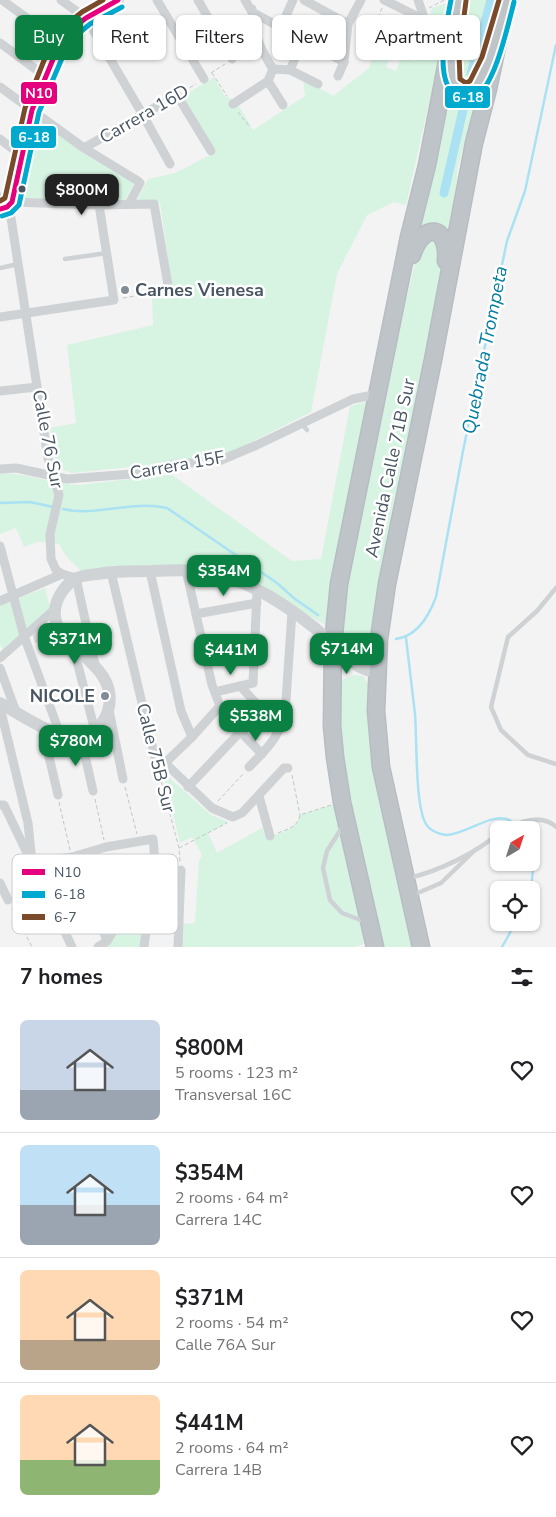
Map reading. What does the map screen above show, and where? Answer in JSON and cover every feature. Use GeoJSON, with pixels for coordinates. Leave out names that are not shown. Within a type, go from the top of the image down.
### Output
{"type":"FeatureCollection","features":[{"type":"Feature","properties":{"kind":"highway","name":"Avenida Calle 71B Sur"},"geometry":{"type":"LineString","coordinates":[[456,15],[459,0]]}},
{"type":"Feature","properties":{"kind":"highway","name":"Avenida Calle 71B Sur"},"geometry":{"type":"LineString","coordinates":[[421,947],[381,767],[376,711],[382,615],[474,143],[507,0]]}},
{"type":"Feature","properties":{"kind":"highway"},"geometry":{"type":"LineString","coordinates":[[453,60],[452,74],[455,85],[463,90],[472,89],[479,83],[499,30]]}},
{"type":"Feature","properties":{"kind":"highway","name":"Avenida Calle 71B Sur"},"geometry":{"type":"LineString","coordinates":[[375,947],[342,802],[332,741],[333,644],[339,584],[409,237],[427,165],[448,60]]}},
{"type":"Feature","properties":{"kind":"highway"},"geometry":{"type":"LineString","coordinates":[[399,294],[417,242],[429,232],[437,233],[443,238],[447,248],[442,311]]}},
{"type":"Feature","properties":{"kind":"street"},"geometry":{"type":"LineString","coordinates":[[2,0],[23,15]]}},
{"type":"Feature","properties":{"kind":"street"},"geometry":{"type":"LineString","coordinates":[[62,0],[86,18],[143,114],[170,164]]}},
{"type":"Feature","properties":{"kind":"street"},"geometry":{"type":"LineString","coordinates":[[83,20],[118,0]]}},
{"type":"Feature","properties":{"kind":"street"},"geometry":{"type":"LineString","coordinates":[[156,0],[204,79]]}},
{"type":"Feature","properties":{"kind":"street"},"geometry":{"type":"LineString","coordinates":[[198,0],[207,15]]}},
{"type":"Feature","properties":{"kind":"street"},"geometry":{"type":"LineString","coordinates":[[245,0],[252,12],[272,23]]}},
{"type":"Feature","properties":{"kind":"street"},"geometry":{"type":"LineString","coordinates":[[251,0],[254,30],[259,46],[273,68]]}},
{"type":"Feature","properties":{"kind":"street"},"geometry":{"type":"LineString","coordinates":[[287,15],[293,0]]}},
{"type":"Feature","properties":{"kind":"street"},"geometry":{"type":"LineString","coordinates":[[304,0],[348,24]]}},
{"type":"Feature","properties":{"kind":"street"},"geometry":{"type":"LineString","coordinates":[[338,76],[344,62],[348,24],[361,0]]}},
{"type":"Feature","properties":{"kind":"street"},"geometry":{"type":"LineString","coordinates":[[385,0],[421,15]]}},
{"type":"Feature","properties":{"kind":"street"},"geometry":{"type":"LineString","coordinates":[[418,0],[423,15]]}},
{"type":"Feature","properties":{"kind":"street"},"geometry":{"type":"LineString","coordinates":[[0,43],[45,76]]}},
{"type":"Feature","properties":{"kind":"street"},"geometry":{"type":"LineString","coordinates":[[53,60],[32,110],[22,156],[5,203],[154,204],[169,291]]}},
{"type":"Feature","properties":{"kind":"street"},"geometry":{"type":"LineString","coordinates":[[290,70],[294,60]]}},
{"type":"Feature","properties":{"kind":"street"},"geometry":{"type":"LineString","coordinates":[[340,60],[344,62]]}},
{"type":"Feature","properties":{"kind":"street"},"geometry":{"type":"LineString","coordinates":[[273,68],[290,70],[318,84]]}},
{"type":"Feature","properties":{"kind":"street"},"geometry":{"type":"LineString","coordinates":[[232,104],[268,81],[273,68]]}},
{"type":"Feature","properties":{"kind":"street"},"geometry":{"type":"LineString","coordinates":[[268,81],[283,105]]}},
{"type":"Feature","properties":{"kind":"street"},"geometry":{"type":"LineString","coordinates":[[0,87],[84,148],[139,182],[129,204]]}},
{"type":"Feature","properties":{"kind":"street"},"geometry":{"type":"LineString","coordinates":[[177,95],[211,151]]}},
{"type":"Feature","properties":{"kind":"street","name":"Carrera 16D"},"geometry":{"type":"LineString","coordinates":[[84,148],[177,95]]}},
{"type":"Feature","properties":{"kind":"street"},"geometry":{"type":"LineString","coordinates":[[0,139],[22,156]]}},
{"type":"Feature","properties":{"kind":"street","name":"Calle 76 Sur"},"geometry":{"type":"LineString","coordinates":[[5,203],[19,263],[48,458],[58,487],[59,495],[50,541],[51,559],[56,570],[62,574]]}},
{"type":"Feature","properties":{"kind":"street"},"geometry":{"type":"LineString","coordinates":[[0,317],[114,300],[99,205]]}},
{"type":"Feature","properties":{"kind":"street"},"geometry":{"type":"LineString","coordinates":[[0,391],[37,387]]}},
{"type":"Feature","properties":{"kind":"street","name":"Carrera 15F"},"geometry":{"type":"LineString","coordinates":[[0,469],[23,469],[66,479],[132,474],[176,464],[219,460],[304,427],[354,399],[378,394]]}},
{"type":"Feature","properties":{"kind":"street"},"geometry":{"type":"LineString","coordinates":[[0,546],[24,636],[60,734]]}},
{"type":"Feature","properties":{"kind":"street"},"geometry":{"type":"LineString","coordinates":[[0,601],[62,574],[76,578],[111,572],[186,570],[216,574],[257,597],[292,612],[307,622],[358,666],[377,672]]}},
{"type":"Feature","properties":{"kind":"street"},"geometry":{"type":"LineString","coordinates":[[186,570],[204,649],[220,706],[228,719],[262,754]]}},
{"type":"Feature","properties":{"kind":"street"},"geometry":{"type":"LineString","coordinates":[[150,571],[181,710],[192,737]]}},
{"type":"Feature","properties":{"kind":"street","name":"Calle 75B Sur"},"geometry":{"type":"LineString","coordinates":[[111,572],[155,758]]}},
{"type":"Feature","properties":{"kind":"street"},"geometry":{"type":"LineString","coordinates":[[76,578],[63,589],[55,609],[56,622],[73,646],[95,665]]}},
{"type":"Feature","properties":{"kind":"street"},"geometry":{"type":"LineString","coordinates":[[76,578],[95,665],[108,688],[108,708],[123,779]]}},
{"type":"Feature","properties":{"kind":"street"},"geometry":{"type":"LineString","coordinates":[[196,614],[257,597]]}},
{"type":"Feature","properties":{"kind":"street"},"geometry":{"type":"LineString","coordinates":[[215,692],[253,683],[257,597]]}},
{"type":"Feature","properties":{"kind":"street"},"geometry":{"type":"LineString","coordinates":[[0,658],[55,609]]}},
{"type":"Feature","properties":{"kind":"street"},"geometry":{"type":"LineString","coordinates":[[250,767],[273,742],[280,729],[287,708],[292,612]]}},
{"type":"Feature","properties":{"kind":"street"},"geometry":{"type":"LineString","coordinates":[[204,649],[255,639]]}},
{"type":"Feature","properties":{"kind":"street"},"geometry":{"type":"LineString","coordinates":[[73,646],[95,731]]}},
{"type":"Feature","properties":{"kind":"street"},"geometry":{"type":"LineString","coordinates":[[0,668],[16,712]]}},
{"type":"Feature","properties":{"kind":"street"},"geometry":{"type":"LineString","coordinates":[[240,686],[280,729]]}},
{"type":"Feature","properties":{"kind":"street"},"geometry":{"type":"LineString","coordinates":[[0,703],[42,727],[60,734],[81,738],[95,731],[103,720],[108,708]]}},
{"type":"Feature","properties":{"kind":"street"},"geometry":{"type":"LineString","coordinates":[[165,763],[220,706]]}},
{"type":"Feature","properties":{"kind":"street"},"geometry":{"type":"LineString","coordinates":[[0,707],[28,823],[31,854]]}},
{"type":"Feature","properties":{"kind":"street"},"geometry":{"type":"LineString","coordinates":[[42,727],[58,795]]}},
{"type":"Feature","properties":{"kind":"street"},"geometry":{"type":"LineString","coordinates":[[188,787],[240,732]]}},
{"type":"Feature","properties":{"kind":"street"},"geometry":{"type":"LineString","coordinates":[[81,738],[93,791]]}},
{"type":"Feature","properties":{"kind":"street"},"geometry":{"type":"LineString","coordinates":[[155,758],[165,763],[212,808],[233,817],[242,813],[284,768],[288,768]]}},
{"type":"Feature","properties":{"kind":"street"},"geometry":{"type":"LineString","coordinates":[[259,796],[270,836]]}},
{"type":"Feature","properties":{"kind":"street"},"geometry":{"type":"LineString","coordinates":[[2,805],[28,854]]}},
{"type":"Feature","properties":{"kind":"street"},"geometry":{"type":"LineString","coordinates":[[82,854],[106,847],[153,840],[155,854]]}},
{"type":"Feature","properties":{"kind":"street"},"geometry":{"type":"LineString","coordinates":[[178,947],[181,870]]}},
{"type":"Feature","properties":{"kind":"street"},"geometry":{"type":"LineString","coordinates":[[0,883],[8,900]]}},
{"type":"Feature","properties":{"kind":"street"},"geometry":{"type":"LineString","coordinates":[[66,934],[72,947]]}},
{"type":"Feature","properties":{"kind":"street"},"geometry":{"type":"LineString","coordinates":[[104,934],[107,941]]}},
{"type":"Feature","properties":{"kind":"street"},"geometry":{"type":"LineString","coordinates":[[98,947],[107,941],[112,934]]}},
{"type":"Feature","properties":{"kind":"street"},"geometry":{"type":"LineString","coordinates":[[144,947],[145,934]]}},
{"type":"Feature","properties":{"kind":"lane"},"geometry":{"type":"LineString","coordinates":[[65,259],[107,252]]}},
{"type":"Feature","properties":{"kind":"lane"},"geometry":{"type":"LineString","coordinates":[[0,268],[19,263]]}},
{"type":"Feature","properties":{"kind":"lane"},"geometry":{"type":"LineString","coordinates":[[556,588],[538,611],[508,637],[490,707],[501,730],[528,755],[556,764]]}},
{"type":"Feature","properties":{"kind":"lane"},"geometry":{"type":"LineString","coordinates":[[528,821],[542,820],[556,827]]}},
{"type":"Feature","properties":{"kind":"lane"},"geometry":{"type":"LineString","coordinates":[[346,821],[327,851],[323,868],[330,900],[342,913],[370,923]]}},
{"type":"Feature","properties":{"kind":"lane"},"geometry":{"type":"LineString","coordinates":[[405,879],[429,872],[477,848],[490,839]]}},
{"type":"Feature","properties":{"kind":"lane"},"geometry":{"type":"LineString","coordinates":[[409,896],[441,883],[477,848]]}},
{"type":"Feature","properties":{"kind":"path"},"geometry":{"type":"LineString","coordinates":[[379,15],[385,0]]}},
{"type":"Feature","properties":{"kind":"path"},"geometry":{"type":"LineString","coordinates":[[424,15],[444,0]]}},
{"type":"Feature","properties":{"kind":"path","name":"Carrera 16D"},"geometry":{"type":"LineString","coordinates":[[177,95],[204,79]]}},
{"type":"Feature","properties":{"kind":"path"},"geometry":{"type":"LineString","coordinates":[[114,300],[169,291]]}},
{"type":"Feature","properties":{"kind":"path","name":"Calle 75B Sur"},"geometry":{"type":"LineString","coordinates":[[155,758],[179,848],[181,870]]}},
{"type":"Feature","properties":{"kind":"path"},"geometry":{"type":"LineString","coordinates":[[212,808],[250,767]]}},
{"type":"Feature","properties":{"kind":"path"},"geometry":{"type":"LineString","coordinates":[[270,836],[294,827],[299,820],[300,815],[291,770],[288,768]]}},
{"type":"Feature","properties":{"kind":"path"},"geometry":{"type":"LineString","coordinates":[[123,779],[140,842]]}},
{"type":"Feature","properties":{"kind":"path"},"geometry":{"type":"LineString","coordinates":[[93,791],[106,847]]}},
{"type":"Feature","properties":{"kind":"path"},"geometry":{"type":"LineString","coordinates":[[58,795],[71,854]]}},
{"type":"Feature","properties":{"kind":"path"},"geometry":{"type":"LineString","coordinates":[[300,815],[342,802]]}},
{"type":"Feature","properties":{"kind":"path"},"geometry":{"type":"LineString","coordinates":[[179,848],[224,825],[242,813]]}},
{"type":"Feature","properties":{"kind":"path"},"geometry":{"type":"LineString","coordinates":[[8,900],[12,908]]}},
{"type":"Feature","properties":{"kind":"path"},"geometry":{"type":"LineString","coordinates":[[25,934],[32,947]]}},
{"type":"Feature","properties":{"kind":"green space"},"geometry":{"type":"Polygon","coordinates":[[[447,0],[452,0],[449,15],[430,15],[432,8],[447,3],[447,0]]]}},
{"type":"Feature","properties":{"kind":"green space"},"geometry":{"type":"Polygon","coordinates":[[[465,0],[501,0],[489,30],[478,76],[464,86],[455,74],[458,60],[480,60],[480,15],[462,15],[465,0]]]}},
{"type":"Feature","properties":{"kind":"green space"},"geometry":{"type":"Polygon","coordinates":[[[372,60],[389,60],[386,67],[396,71],[400,60],[439,60],[406,205],[394,202],[367,215],[337,274],[311,412],[228,454],[208,459],[72,473],[58,468],[50,428],[76,423],[67,345],[153,325],[152,298],[173,293],[160,203],[136,202],[148,179],[175,173],[216,152],[183,96],[214,77],[224,95],[236,101],[253,130],[305,96],[303,79],[333,96],[369,68],[372,60]]]}},
{"type":"Feature","properties":{"kind":"green space"},"geometry":{"type":"Polygon","coordinates":[[[448,87],[478,92],[458,167],[451,236],[427,225],[416,232],[448,87]]]}},
{"type":"Feature","properties":{"kind":"green space"},"geometry":{"type":"Polygon","coordinates":[[[37,122],[135,182],[124,202],[22,198],[37,122]]]}},
{"type":"Feature","properties":{"kind":"green space"},"geometry":{"type":"Polygon","coordinates":[[[432,237],[444,255],[373,659],[368,660],[353,655],[339,639],[341,613],[394,345],[418,249],[432,237]]]}},
{"type":"Feature","properties":{"kind":"green space"},"geometry":{"type":"Polygon","coordinates":[[[370,401],[328,626],[243,578],[81,571],[66,556],[59,544],[38,542],[24,547],[16,528],[0,534],[0,473],[80,485],[171,474],[292,561],[321,559],[350,406],[370,401]]]}},
{"type":"Feature","properties":{"kind":"green space"},"geometry":{"type":"Polygon","coordinates":[[[45,588],[50,608],[2,650],[0,643],[0,605],[45,588]]]}},
{"type":"Feature","properties":{"kind":"green space"},"geometry":{"type":"Polygon","coordinates":[[[353,675],[363,676],[370,687],[415,947],[379,947],[347,808],[338,730],[340,685],[342,680],[353,675]]]}},
{"type":"Feature","properties":{"kind":"green space"},"geometry":{"type":"Polygon","coordinates":[[[163,772],[211,815],[229,822],[208,833],[217,853],[262,828],[266,837],[282,832],[296,824],[300,815],[335,804],[366,943],[355,947],[181,947],[182,924],[195,923],[199,861],[202,855],[192,837],[180,843],[163,772]]]}},
{"type":"Feature","properties":{"kind":"green space"},"geometry":{"type":"Polygon","coordinates":[[[108,934],[147,934],[146,947],[99,947],[108,934]]]}},
{"type":"Feature","properties":{"kind":"building"},"geometry":{"type":"Polygon","coordinates":[[[46,621],[51,638],[35,643],[32,634],[46,621]]]}},
{"type":"Feature","properties":{"kind":"waterway"},"geometry":{"type":"LineString","coordinates":[[471,74],[491,0]]}},
{"type":"Feature","properties":{"kind":"waterway","name":"Quebrada Trompeta"},"geometry":{"type":"LineString","coordinates":[[396,639],[410,634],[421,624],[430,611],[436,597],[463,451],[507,241],[525,191],[556,45]]}},
{"type":"Feature","properties":{"kind":"waterway"},"geometry":{"type":"LineString","coordinates":[[444,193],[465,101]]}},
{"type":"Feature","properties":{"kind":"waterway","name":"Quebrada Trompeta"},"geometry":{"type":"LineString","coordinates":[[0,503],[30,502],[53,507]]}},
{"type":"Feature","properties":{"kind":"waterway","name":"Quebrada Trompeta"},"geometry":{"type":"LineString","coordinates":[[63,509],[88,511],[140,506],[167,508],[277,583],[295,599],[318,615]]}},
{"type":"Feature","properties":{"kind":"waterway"},"geometry":{"type":"LineString","coordinates":[[406,638],[415,714],[418,788],[422,815],[426,824],[435,832],[446,835],[496,819],[504,818],[511,821]]}},
{"type":"Feature","properties":{"kind":"waterway"},"geometry":{"type":"LineString","coordinates":[[532,881],[533,871]]}},
{"type":"Feature","properties":{"kind":"waterway"},"geometry":{"type":"LineString","coordinates":[[502,947],[511,931]]}},
{"type":"Feature","properties":{"kind":"transit line","name":"6-7"},"geometry":{"type":"LineString","coordinates":[[0,201],[5,198],[25,108],[49,48],[67,24],[82,12],[103,0]]}},
{"type":"Feature","properties":{"kind":"transit line","name":"N10"},"geometry":{"type":"LineString","coordinates":[[0,209],[7,207],[12,202],[32,110],[56,52],[72,29],[86,18],[118,0]]}},
{"type":"Feature","properties":{"kind":"transit line","name":"6-18"},"geometry":{"type":"LineString","coordinates":[[451,0],[444,38],[443,68],[446,81],[451,90],[460,96],[466,97],[479,94],[487,84],[497,62],[514,2]]}},
{"type":"Feature","properties":{"kind":"transit line","name":"6-7"},"geometry":{"type":"LineString","coordinates":[[466,1],[459,54],[460,79],[466,83],[470,81],[482,57],[499,0]]}},
{"type":"Feature","properties":{"kind":"transit line","name":"6-18"},"geometry":{"type":"LineString","coordinates":[[2,216],[11,213],[19,205],[39,112],[63,56],[78,34],[90,24],[122,7]]}},
{"type":"Feature","properties":{"kind":"place","name":"Carnes Vienesa"},"geometry":{"type":"Point","coordinates":[125,290]}},
{"type":"Feature","properties":{"kind":"place","name":"NICOLE"},"geometry":{"type":"Point","coordinates":[105,696]}}]}
